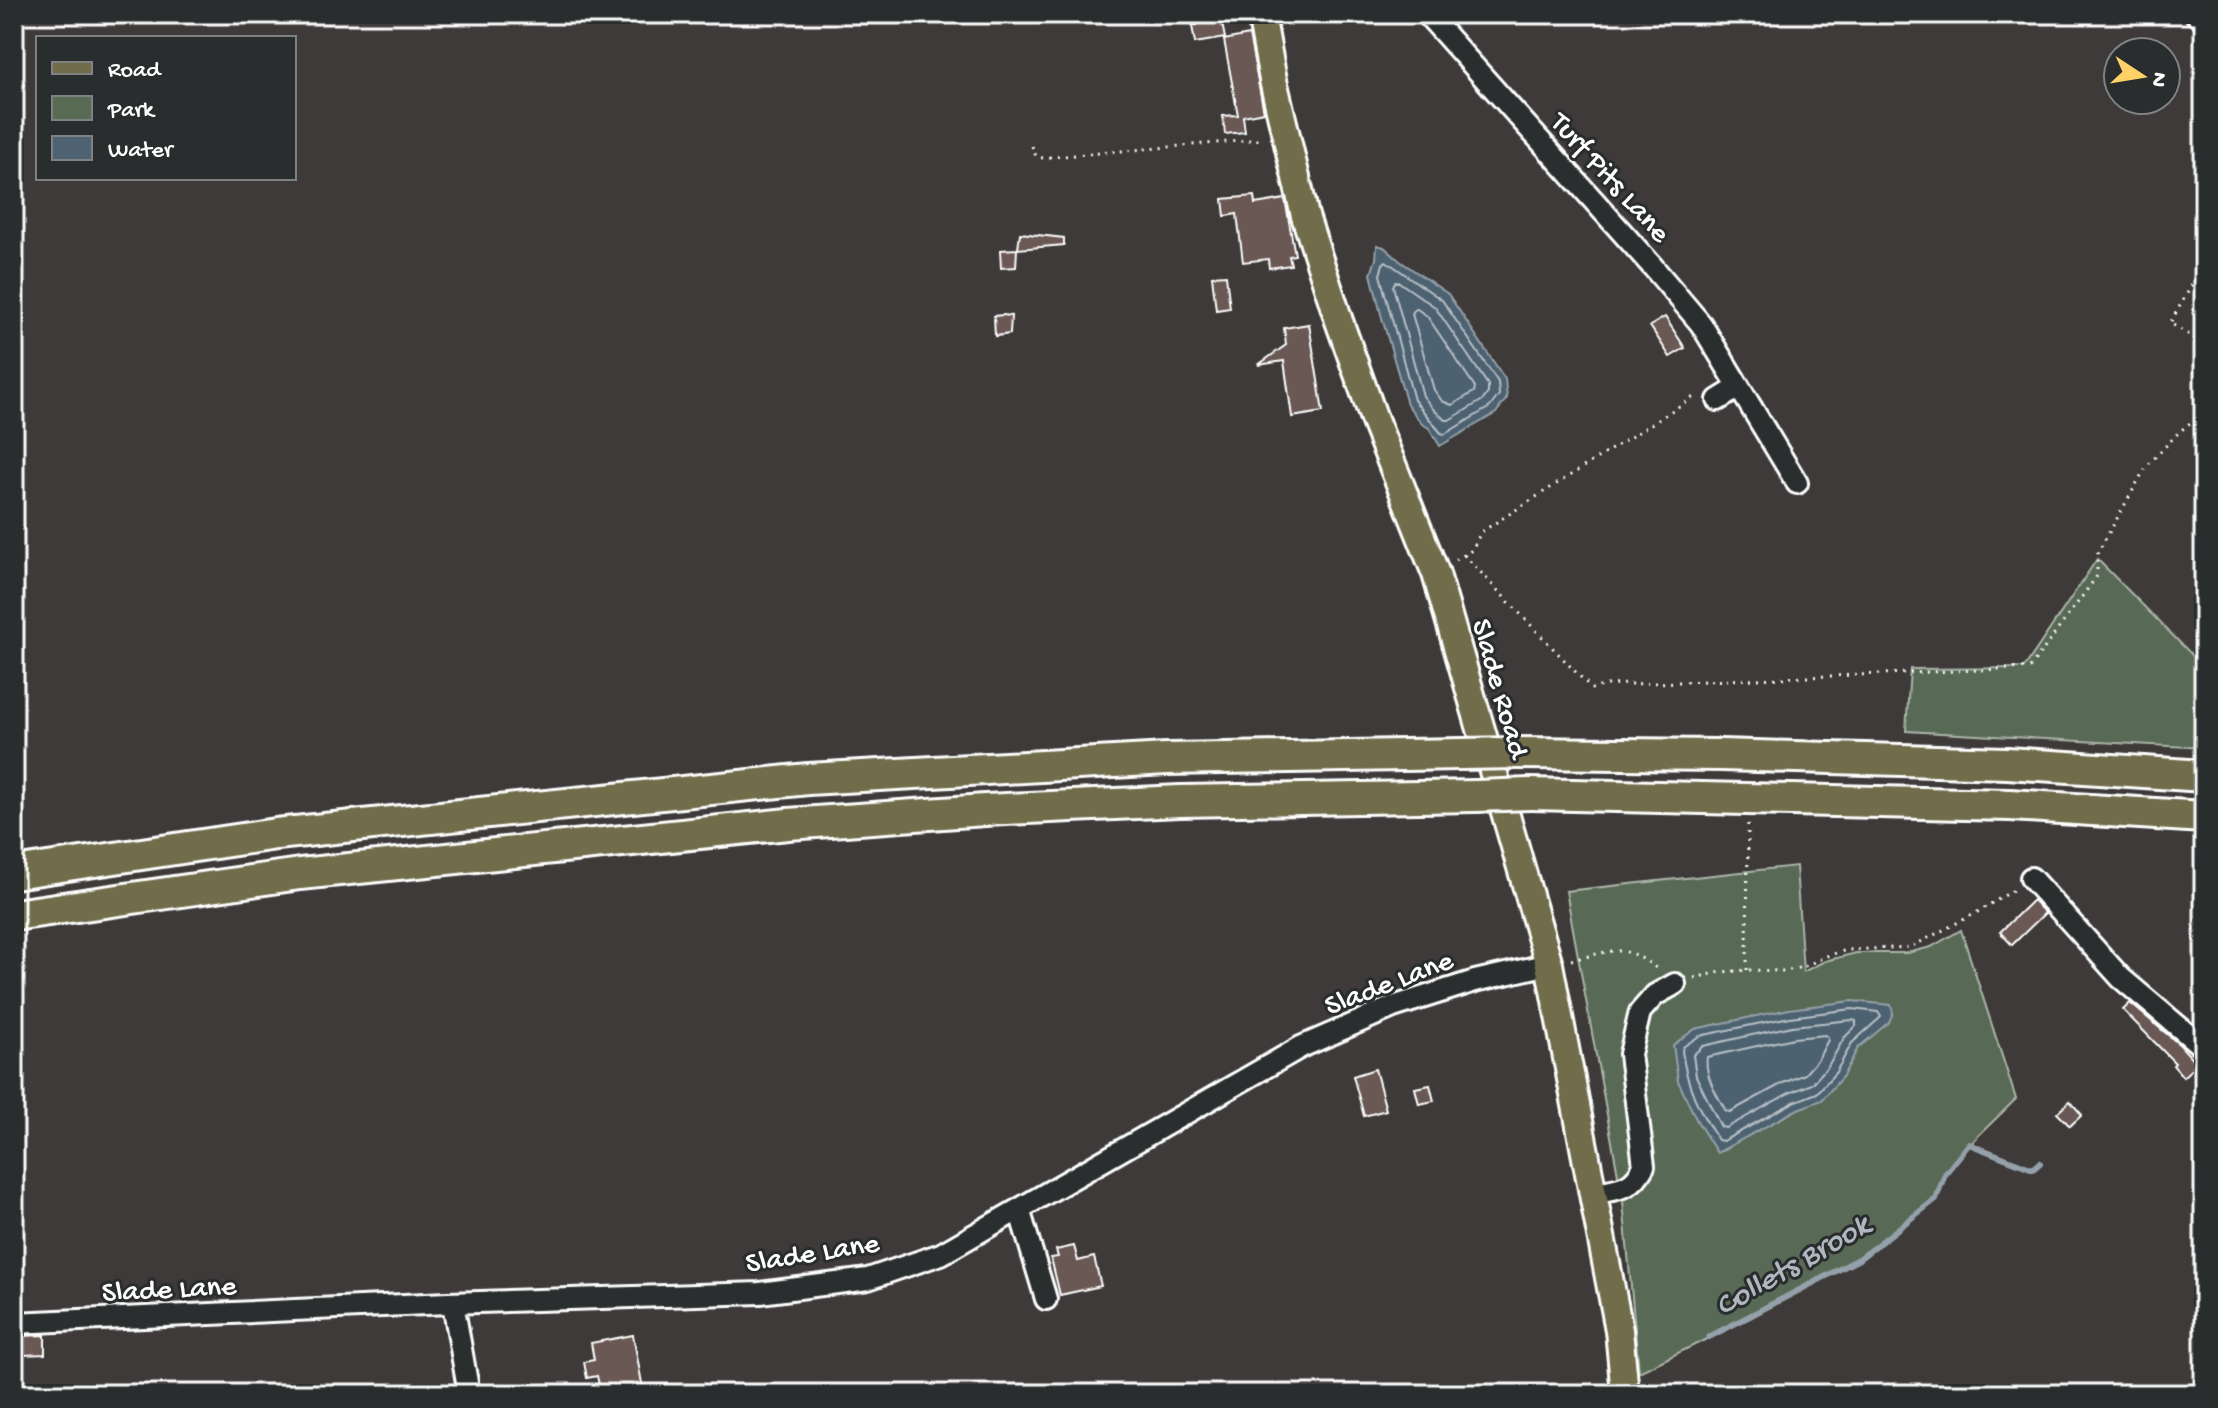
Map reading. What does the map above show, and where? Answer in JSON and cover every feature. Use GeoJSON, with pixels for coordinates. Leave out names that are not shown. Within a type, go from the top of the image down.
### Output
{"type":"FeatureCollection","features":[{"type":"Feature","properties":{"kind":"highway"},"geometry":{"type":"LineString","coordinates":[[14,873],[276,834],[808,779],[1167,759],[1517,753],[1721,755],[2007,763],[2204,776]]}},
{"type":"Feature","properties":{"kind":"highway"},"geometry":{"type":"LineString","coordinates":[[14,915],[300,874],[788,824],[985,810],[1165,802],[1530,794],[2010,805],[2204,817]]}},
{"type":"Feature","properties":{"kind":"main road","name":"Slade Road"},"geometry":{"type":"LineString","coordinates":[[1261,14],[1305,216],[1374,419],[1436,574],[1549,964],[1619,1330],[1625,1394]]}},
{"type":"Feature","properties":{"kind":"street","name":"Turf Pits Lane"},"geometry":{"type":"LineString","coordinates":[[1427,14],[1701,324],[1797,483]]}},
{"type":"Feature","properties":{"kind":"street"},"geometry":{"type":"LineString","coordinates":[[2196,14],[2204,19]]}},
{"type":"Feature","properties":{"kind":"street"},"geometry":{"type":"LineString","coordinates":[[1718,400],[1739,387]]}},
{"type":"Feature","properties":{"kind":"street"},"geometry":{"type":"LineString","coordinates":[[2031,878],[2121,978],[2204,1048]]}},
{"type":"Feature","properties":{"kind":"street","name":"Slade Lane"},"geometry":{"type":"LineString","coordinates":[[14,1323],[760,1293],[868,1279],[941,1254],[1301,1047],[1393,1007],[1475,981],[1549,964]]}},
{"type":"Feature","properties":{"kind":"street"},"geometry":{"type":"LineString","coordinates":[[1592,1194],[1627,1186],[1636,1181],[1644,1166],[1630,1054],[1640,1012],[1655,995],[1675,984]]}},
{"type":"Feature","properties":{"kind":"street"},"geometry":{"type":"LineString","coordinates":[[1019,1209],[1046,1299]]}},
{"type":"Feature","properties":{"kind":"street"},"geometry":{"type":"LineString","coordinates":[[453,1303],[469,1394]]}},
{"type":"Feature","properties":{"kind":"path"},"geometry":{"type":"LineString","coordinates":[[1032,146],[1040,158],[1287,137]]}},
{"type":"Feature","properties":{"kind":"path"},"geometry":{"type":"LineString","coordinates":[[2204,264],[2170,323],[2204,344]]}},
{"type":"Feature","properties":{"kind":"path"},"geometry":{"type":"LineString","coordinates":[[1472,550],[1481,532],[1695,396],[1718,400]]}},
{"type":"Feature","properties":{"kind":"path"},"geometry":{"type":"LineString","coordinates":[[1464,555],[1592,689],[1606,685],[2030,668],[2097,576],[2097,554],[2146,467],[2204,411]]}},
{"type":"Feature","properties":{"kind":"path"},"geometry":{"type":"LineString","coordinates":[[1747,970],[1748,834]]}},
{"type":"Feature","properties":{"kind":"path"},"geometry":{"type":"LineString","coordinates":[[1549,964],[1617,949],[1638,955],[1675,984],[1699,976],[1747,970],[1785,971],[1847,950],[1911,947],[1976,913],[2031,878]]}},
{"type":"Feature","properties":{"kind":"green space"},"geometry":{"type":"Polygon","coordinates":[[[2097,559],[2204,664],[2204,748],[1906,731],[1910,669],[2024,668],[2097,559]]]}},
{"type":"Feature","properties":{"kind":"green space"},"geometry":{"type":"Polygon","coordinates":[[[1796,866],[1803,972],[1825,961],[1856,953],[1907,953],[1931,947],[1961,930],[2016,1099],[1945,1174],[1936,1199],[1859,1259],[1748,1319],[1639,1372],[1623,1202],[1566,891],[1796,866]]]}},
{"type":"Feature","properties":{"kind":"water"},"geometry":{"type":"Polygon","coordinates":[[[1377,245],[1448,294],[1505,379],[1507,398],[1496,413],[1440,446],[1429,428],[1422,424],[1407,404],[1371,274],[1377,245]]]}},
{"type":"Feature","properties":{"kind":"water"},"geometry":{"type":"Polygon","coordinates":[[[1852,1001],[1891,1005],[1893,1013],[1889,1022],[1858,1048],[1843,1076],[1822,1100],[1798,1109],[1717,1153],[1678,1081],[1673,1045],[1695,1029],[1789,1009],[1852,1001]]]}},
{"type":"Feature","properties":{"kind":"building"},"geometry":{"type":"Polygon","coordinates":[[[1195,14],[1220,14],[1225,38],[1195,43],[1192,26],[1197,25],[1195,14]]]}},
{"type":"Feature","properties":{"kind":"building"},"geometry":{"type":"Polygon","coordinates":[[[1249,35],[1264,112],[1243,116],[1245,132],[1225,134],[1223,116],[1238,115],[1224,40],[1249,35]]]}},
{"type":"Feature","properties":{"kind":"building"},"geometry":{"type":"Polygon","coordinates":[[[1254,196],[1255,204],[1285,199],[1295,255],[1289,256],[1291,265],[1269,268],[1268,259],[1243,262],[1237,214],[1225,216],[1223,199],[1254,196]]]}},
{"type":"Feature","properties":{"kind":"building"},"geometry":{"type":"Polygon","coordinates":[[[1020,233],[1064,238],[1064,245],[1018,249],[1020,233]]]}},
{"type":"Feature","properties":{"kind":"building"},"geometry":{"type":"Polygon","coordinates":[[[1017,249],[1016,267],[1001,268],[1000,250],[1017,249]]]}},
{"type":"Feature","properties":{"kind":"building"},"geometry":{"type":"Polygon","coordinates":[[[1226,275],[1230,308],[1216,310],[1212,276],[1226,275]]]}},
{"type":"Feature","properties":{"kind":"building"},"geometry":{"type":"Polygon","coordinates":[[[994,316],[1011,316],[1010,334],[995,336],[994,316]]]}},
{"type":"Feature","properties":{"kind":"building"},"geometry":{"type":"Polygon","coordinates":[[[1665,317],[1685,348],[1670,357],[1650,326],[1665,317]]]}},
{"type":"Feature","properties":{"kind":"building"},"geometry":{"type":"Polygon","coordinates":[[[1309,324],[1323,412],[1292,417],[1284,361],[1258,365],[1286,345],[1284,328],[1309,324]]]}},
{"type":"Feature","properties":{"kind":"building"},"geometry":{"type":"Polygon","coordinates":[[[2033,900],[2045,913],[2012,945],[2000,932],[2033,900]]]}},
{"type":"Feature","properties":{"kind":"building"},"geometry":{"type":"Polygon","coordinates":[[[2130,1003],[2180,1045],[2197,1064],[2183,1077],[2173,1065],[2175,1063],[2123,1010],[2130,1003]]]}},
{"type":"Feature","properties":{"kind":"building"},"geometry":{"type":"Polygon","coordinates":[[[1375,1069],[1386,1110],[1364,1116],[1353,1076],[1375,1069]]]}},
{"type":"Feature","properties":{"kind":"building"},"geometry":{"type":"Polygon","coordinates":[[[1430,1085],[1434,1101],[1419,1104],[1415,1088],[1430,1085]]]}},
{"type":"Feature","properties":{"kind":"building"},"geometry":{"type":"Polygon","coordinates":[[[2070,1101],[2082,1115],[2070,1126],[2057,1113],[2070,1101]]]}},
{"type":"Feature","properties":{"kind":"building"},"geometry":{"type":"Polygon","coordinates":[[[1074,1246],[1078,1261],[1094,1257],[1101,1286],[1060,1295],[1051,1258],[1058,1257],[1056,1250],[1074,1246]]]}},
{"type":"Feature","properties":{"kind":"building"},"geometry":{"type":"Polygon","coordinates":[[[45,1335],[45,1354],[23,1355],[23,1336],[45,1335]]]}},
{"type":"Feature","properties":{"kind":"building"},"geometry":{"type":"Polygon","coordinates":[[[633,1335],[644,1394],[601,1394],[597,1376],[587,1378],[584,1362],[594,1360],[591,1343],[633,1335]]]}},
{"type":"Feature","properties":{"kind":"waterway","name":"Collets Brook"},"geometry":{"type":"LineString","coordinates":[[1709,1337],[1859,1259],[1936,1199],[1945,1174],[1969,1144],[2033,1169],[2040,1163]]}}]}
